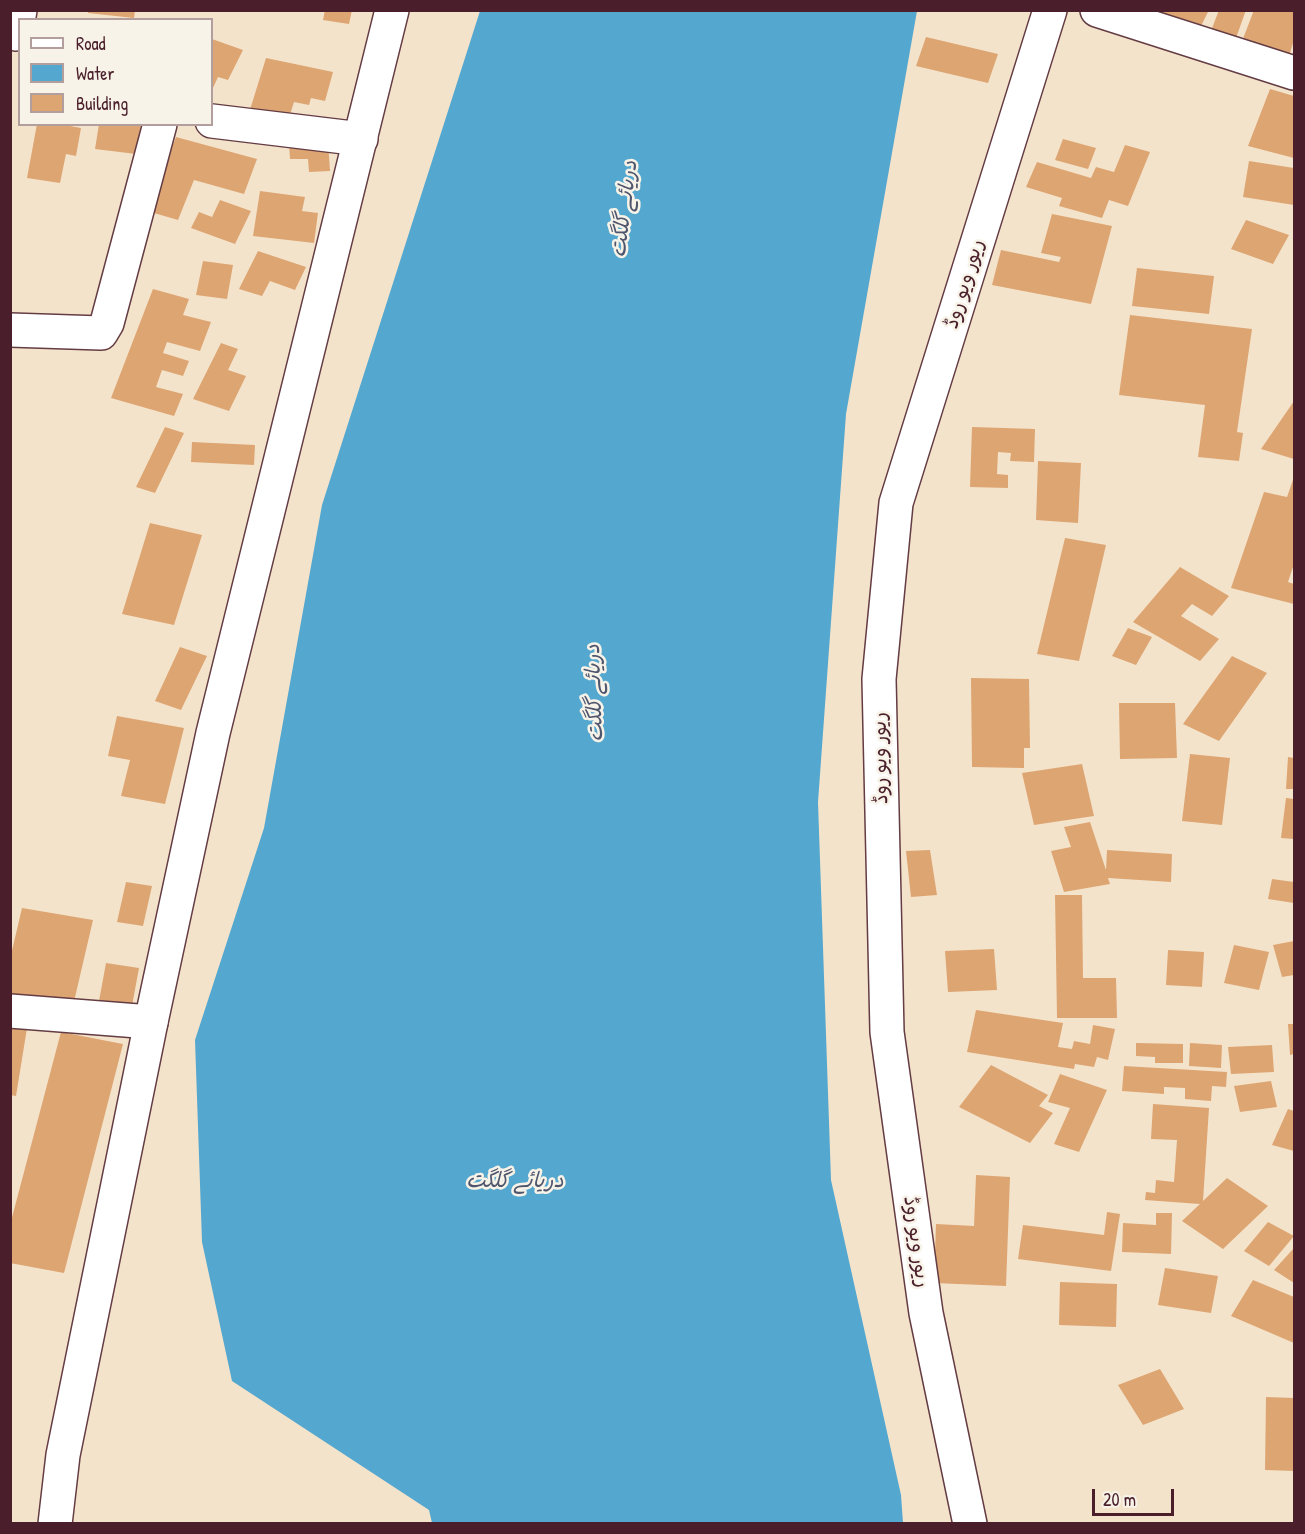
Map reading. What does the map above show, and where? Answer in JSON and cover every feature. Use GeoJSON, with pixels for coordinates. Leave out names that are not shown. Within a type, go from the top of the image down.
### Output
{"type":"FeatureCollection","features":[{"type":"Feature","properties":{"kind":"main road"},"geometry":{"type":"LineString","coordinates":[[56,1524],[63,1455],[213,732],[392,10]]}},
{"type":"Feature","properties":{"kind":"main road","name":"ریور ویو روڈ"},"geometry":{"type":"LineString","coordinates":[[970,1524],[926,1313],[887,1032],[879,679],[896,503],[1050,10]]}},
{"type":"Feature","properties":{"kind":"main road"},"geometry":{"type":"LineString","coordinates":[[1096,10],[1294,73]]}},
{"type":"Feature","properties":{"kind":"main road"},"geometry":{"type":"LineString","coordinates":[[213,121],[361,138]]}},
{"type":"Feature","properties":{"kind":"main road"},"geometry":{"type":"LineString","coordinates":[[10,330],[101,333],[107,323],[159,126]]}},
{"type":"Feature","properties":{"kind":"main road"},"geometry":{"type":"LineString","coordinates":[[10,1011],[151,1022]]}},
{"type":"Feature","properties":{"kind":"water","name":"دریائے گلگت"},"geometry":{"type":"Polygon","coordinates":[[[480,11],[917,11],[846,414],[818,802],[831,1180],[901,1495],[903,1523],[432,1523],[429,1510],[232,1381],[202,1242],[195,1040],[264,828],[322,505],[480,11]]]}},
{"type":"Feature","properties":{"kind":"building"},"geometry":{"type":"Polygon","coordinates":[[[88,10],[135,10],[134,18],[88,13],[88,10]]]}},
{"type":"Feature","properties":{"kind":"building"},"geometry":{"type":"Polygon","coordinates":[[[325,10],[352,10],[349,24],[323,20],[325,10]]]}},
{"type":"Feature","properties":{"kind":"building"},"geometry":{"type":"Polygon","coordinates":[[[1142,10],[1209,10],[1199,30],[1142,10]]]}},
{"type":"Feature","properties":{"kind":"building"},"geometry":{"type":"Polygon","coordinates":[[[1219,10],[1246,10],[1236,38],[1211,31],[1219,10]]]}},
{"type":"Feature","properties":{"kind":"building"},"geometry":{"type":"Polygon","coordinates":[[[1254,10],[1294,10],[1294,40],[1289,56],[1241,44],[1254,10]]]}},
{"type":"Feature","properties":{"kind":"building"},"geometry":{"type":"Polygon","coordinates":[[[926,37],[998,54],[988,83],[916,66],[926,37]]]}},
{"type":"Feature","properties":{"kind":"building"},"geometry":{"type":"Polygon","coordinates":[[[213,39],[243,50],[228,80],[218,77],[213,88],[213,39]]]}},
{"type":"Feature","properties":{"kind":"building"},"geometry":{"type":"Polygon","coordinates":[[[266,58],[333,72],[325,101],[311,98],[309,105],[294,102],[288,121],[249,113],[266,58]]]}},
{"type":"Feature","properties":{"kind":"building"},"geometry":{"type":"Polygon","coordinates":[[[1270,89],[1294,96],[1294,158],[1248,146],[1270,89]]]}},
{"type":"Feature","properties":{"kind":"building"},"geometry":{"type":"Polygon","coordinates":[[[37,126],[81,128],[76,156],[66,154],[60,183],[27,178],[37,126]]]}},
{"type":"Feature","properties":{"kind":"building"},"geometry":{"type":"Polygon","coordinates":[[[99,126],[141,126],[136,154],[95,149],[99,126]]]}},
{"type":"Feature","properties":{"kind":"building"},"geometry":{"type":"Polygon","coordinates":[[[176,137],[257,159],[244,194],[194,180],[178,220],[147,211],[176,137]]]}},
{"type":"Feature","properties":{"kind":"building"},"geometry":{"type":"Polygon","coordinates":[[[1063,139],[1096,148],[1088,169],[1055,160],[1063,139]]]}},
{"type":"Feature","properties":{"kind":"building"},"geometry":{"type":"Polygon","coordinates":[[[328,142],[330,171],[309,172],[308,159],[290,159],[289,143],[328,142]]]}},
{"type":"Feature","properties":{"kind":"building"},"geometry":{"type":"Polygon","coordinates":[[[1125,145],[1150,152],[1128,206],[1109,200],[1102,218],[1059,206],[1062,198],[1026,187],[1037,162],[1091,178],[1096,167],[1114,172],[1125,145]]]}},
{"type":"Feature","properties":{"kind":"building"},"geometry":{"type":"Polygon","coordinates":[[[1249,161],[1294,168],[1294,205],[1243,197],[1249,161]]]}},
{"type":"Feature","properties":{"kind":"building"},"geometry":{"type":"Polygon","coordinates":[[[260,191],[305,197],[302,211],[318,213],[314,243],[253,236],[260,191]]]}},
{"type":"Feature","properties":{"kind":"building"},"geometry":{"type":"Polygon","coordinates":[[[220,200],[251,211],[235,244],[191,228],[199,212],[212,217],[220,200]]]}},
{"type":"Feature","properties":{"kind":"building"},"geometry":{"type":"Polygon","coordinates":[[[1052,214],[1112,226],[1091,304],[992,285],[1001,250],[1059,262],[1061,257],[1041,253],[1052,214]]]}},
{"type":"Feature","properties":{"kind":"building"},"geometry":{"type":"Polygon","coordinates":[[[1246,220],[1289,235],[1273,264],[1231,249],[1246,220]]]}},
{"type":"Feature","properties":{"kind":"building"},"geometry":{"type":"Polygon","coordinates":[[[258,251],[306,267],[295,290],[270,281],[262,296],[239,289],[258,251]]]}},
{"type":"Feature","properties":{"kind":"building"},"geometry":{"type":"Polygon","coordinates":[[[203,261],[233,265],[227,299],[196,295],[203,261]]]}},
{"type":"Feature","properties":{"kind":"building"},"geometry":{"type":"Polygon","coordinates":[[[1137,268],[1214,276],[1209,314],[1132,306],[1137,268]]]}},
{"type":"Feature","properties":{"kind":"building"},"geometry":{"type":"Polygon","coordinates":[[[153,289],[189,299],[183,315],[211,322],[200,351],[167,342],[163,353],[189,361],[183,376],[162,370],[156,387],[183,394],[174,416],[111,398],[153,289]]]}},
{"type":"Feature","properties":{"kind":"building"},"geometry":{"type":"Polygon","coordinates":[[[1130,315],[1252,329],[1237,432],[1243,433],[1239,461],[1198,457],[1205,405],[1119,395],[1130,315]]]}},
{"type":"Feature","properties":{"kind":"building"},"geometry":{"type":"Polygon","coordinates":[[[221,343],[238,349],[228,370],[246,376],[229,411],[193,399],[221,343]]]}},
{"type":"Feature","properties":{"kind":"building"},"geometry":{"type":"Polygon","coordinates":[[[1294,401],[1294,459],[1261,449],[1294,401]]]}},
{"type":"Feature","properties":{"kind":"building"},"geometry":{"type":"Polygon","coordinates":[[[165,427],[184,433],[155,493],[136,487],[165,427]]]}},
{"type":"Feature","properties":{"kind":"building"},"geometry":{"type":"Polygon","coordinates":[[[972,427],[1035,429],[1034,462],[1010,461],[1011,453],[998,452],[997,474],[1008,475],[1008,488],[970,487],[972,427]]]}},
{"type":"Feature","properties":{"kind":"building"},"geometry":{"type":"Polygon","coordinates":[[[192,442],[255,445],[254,465],[191,462],[192,442]]]}},
{"type":"Feature","properties":{"kind":"building"},"geometry":{"type":"Polygon","coordinates":[[[1038,461],[1081,463],[1078,523],[1036,520],[1038,461]]]}},
{"type":"Feature","properties":{"kind":"building"},"geometry":{"type":"Polygon","coordinates":[[[1294,477],[1294,564],[1288,582],[1294,584],[1294,604],[1231,588],[1264,492],[1287,497],[1294,477]]]}},
{"type":"Feature","properties":{"kind":"building"},"geometry":{"type":"Polygon","coordinates":[[[150,523],[202,535],[174,625],[122,614],[150,523]]]}},
{"type":"Feature","properties":{"kind":"building"},"geometry":{"type":"Polygon","coordinates":[[[1065,538],[1106,545],[1079,661],[1037,654],[1065,538]]]}},
{"type":"Feature","properties":{"kind":"building"},"geometry":{"type":"Polygon","coordinates":[[[1180,567],[1229,596],[1212,616],[1192,604],[1181,616],[1219,639],[1200,661],[1133,622],[1180,567]]]}},
{"type":"Feature","properties":{"kind":"building"},"geometry":{"type":"Polygon","coordinates":[[[1128,628],[1152,637],[1136,665],[1112,656],[1128,628]]]}},
{"type":"Feature","properties":{"kind":"building"},"geometry":{"type":"Polygon","coordinates":[[[180,647],[207,656],[181,710],[155,701],[180,647]]]}},
{"type":"Feature","properties":{"kind":"building"},"geometry":{"type":"Polygon","coordinates":[[[1232,656],[1267,673],[1219,741],[1183,724],[1232,656]]]}},
{"type":"Feature","properties":{"kind":"building"},"geometry":{"type":"Polygon","coordinates":[[[971,678],[1029,679],[1030,748],[1024,748],[1024,768],[972,767],[971,678]]]}},
{"type":"Feature","properties":{"kind":"building"},"geometry":{"type":"Polygon","coordinates":[[[1119,703],[1175,703],[1177,758],[1120,759],[1119,703]]]}},
{"type":"Feature","properties":{"kind":"building"},"geometry":{"type":"Polygon","coordinates":[[[117,716],[184,728],[165,804],[121,796],[130,760],[108,756],[117,716]]]}},
{"type":"Feature","properties":{"kind":"building"},"geometry":{"type":"Polygon","coordinates":[[[1190,754],[1230,758],[1222,825],[1182,821],[1190,754]]]}},
{"type":"Feature","properties":{"kind":"building"},"geometry":{"type":"Polygon","coordinates":[[[1288,757],[1294,758],[1294,789],[1286,789],[1288,757]]]}},
{"type":"Feature","properties":{"kind":"building"},"geometry":{"type":"Polygon","coordinates":[[[1082,764],[1094,816],[1034,825],[1022,773],[1082,764]]]}},
{"type":"Feature","properties":{"kind":"building"},"geometry":{"type":"Polygon","coordinates":[[[1286,798],[1294,799],[1294,839],[1281,838],[1286,798]]]}},
{"type":"Feature","properties":{"kind":"building"},"geometry":{"type":"Polygon","coordinates":[[[1090,822],[1106,870],[1107,850],[1172,854],[1171,882],[1108,878],[1110,884],[1064,892],[1051,851],[1071,847],[1064,827],[1090,822]]]}},
{"type":"Feature","properties":{"kind":"building"},"geometry":{"type":"Polygon","coordinates":[[[930,850],[937,895],[911,897],[906,851],[930,850]]]}},
{"type":"Feature","properties":{"kind":"building"},"geometry":{"type":"Polygon","coordinates":[[[1272,879],[1294,882],[1294,903],[1268,899],[1272,879]]]}},
{"type":"Feature","properties":{"kind":"building"},"geometry":{"type":"Polygon","coordinates":[[[126,882],[152,886],[143,926],[117,922],[126,882]]]}},
{"type":"Feature","properties":{"kind":"building"},"geometry":{"type":"Polygon","coordinates":[[[1055,895],[1082,895],[1083,978],[1116,978],[1117,1018],[1057,1018],[1055,895]]]}},
{"type":"Feature","properties":{"kind":"building"},"geometry":{"type":"Polygon","coordinates":[[[22,908],[93,920],[73,1006],[10,995],[10,959],[22,908]]]}},
{"type":"Feature","properties":{"kind":"building"},"geometry":{"type":"Polygon","coordinates":[[[1294,941],[1294,975],[1282,977],[1273,945],[1294,941]]]}},
{"type":"Feature","properties":{"kind":"building"},"geometry":{"type":"Polygon","coordinates":[[[1234,945],[1269,952],[1259,990],[1224,983],[1234,945]]]}},
{"type":"Feature","properties":{"kind":"building"},"geometry":{"type":"Polygon","coordinates":[[[994,949],[997,990],[948,992],[945,951],[994,949]]]}},
{"type":"Feature","properties":{"kind":"building"},"geometry":{"type":"Polygon","coordinates":[[[1168,950],[1204,952],[1202,987],[1166,985],[1168,950]]]}},
{"type":"Feature","properties":{"kind":"building"},"geometry":{"type":"Polygon","coordinates":[[[106,963],[139,968],[132,1006],[99,1001],[106,963]]]}},
{"type":"Feature","properties":{"kind":"building"},"geometry":{"type":"Polygon","coordinates":[[[976,1010],[1063,1023],[1058,1047],[1072,1049],[1074,1041],[1090,1044],[1093,1025],[1115,1029],[1108,1060],[1097,1057],[1094,1067],[1075,1064],[1074,1069],[967,1052],[976,1010]]]}},
{"type":"Feature","properties":{"kind":"building"},"geometry":{"type":"Polygon","coordinates":[[[1288,1024],[1294,1024],[1294,1054],[1290,1055],[1288,1024]]]}},
{"type":"Feature","properties":{"kind":"building"},"geometry":{"type":"Polygon","coordinates":[[[10,1026],[27,1028],[16,1096],[10,1095],[10,1026]]]}},
{"type":"Feature","properties":{"kind":"building"},"geometry":{"type":"Polygon","coordinates":[[[61,1032],[123,1044],[64,1273],[10,1263],[10,1225],[61,1032]]]}},
{"type":"Feature","properties":{"kind":"building"},"geometry":{"type":"Polygon","coordinates":[[[1136,1043],[1183,1044],[1183,1063],[1155,1063],[1155,1057],[1136,1056],[1136,1043]]]}},
{"type":"Feature","properties":{"kind":"building"},"geometry":{"type":"Polygon","coordinates":[[[1190,1043],[1222,1045],[1221,1068],[1189,1066],[1190,1043]]]}},
{"type":"Feature","properties":{"kind":"building"},"geometry":{"type":"Polygon","coordinates":[[[1272,1045],[1274,1072],[1231,1074],[1228,1047],[1272,1045]]]}},
{"type":"Feature","properties":{"kind":"building"},"geometry":{"type":"Polygon","coordinates":[[[991,1065],[1048,1095],[1039,1106],[1053,1113],[1030,1143],[959,1107],[991,1065]]]}},
{"type":"Feature","properties":{"kind":"building"},"geometry":{"type":"Polygon","coordinates":[[[1124,1066],[1227,1072],[1226,1087],[1212,1086],[1211,1101],[1185,1099],[1185,1088],[1164,1087],[1164,1094],[1122,1091],[1124,1066]]]}},
{"type":"Feature","properties":{"kind":"building"},"geometry":{"type":"Polygon","coordinates":[[[1060,1074],[1107,1090],[1079,1152],[1054,1144],[1070,1108],[1048,1102],[1060,1074]]]}},
{"type":"Feature","properties":{"kind":"building"},"geometry":{"type":"Polygon","coordinates":[[[1271,1081],[1277,1107],[1240,1112],[1234,1086],[1271,1081]]]}},
{"type":"Feature","properties":{"kind":"building"},"geometry":{"type":"Polygon","coordinates":[[[1153,1104],[1209,1108],[1203,1201],[1227,1178],[1268,1206],[1223,1249],[1182,1221],[1200,1204],[1145,1200],[1146,1192],[1155,1193],[1156,1180],[1174,1182],[1177,1140],[1151,1139],[1153,1104]]]}},
{"type":"Feature","properties":{"kind":"building"},"geometry":{"type":"Polygon","coordinates":[[[1288,1109],[1294,1111],[1294,1151],[1272,1145],[1288,1109]]]}},
{"type":"Feature","properties":{"kind":"building"},"geometry":{"type":"Polygon","coordinates":[[[976,1175],[1010,1177],[1006,1286],[934,1283],[936,1224],[974,1226],[976,1175]]]}},
{"type":"Feature","properties":{"kind":"building"},"geometry":{"type":"Polygon","coordinates":[[[1107,1212],[1120,1214],[1111,1271],[1018,1259],[1023,1225],[1104,1235],[1107,1212]]]}},
{"type":"Feature","properties":{"kind":"building"},"geometry":{"type":"Polygon","coordinates":[[[1156,1213],[1172,1213],[1171,1254],[1122,1252],[1123,1223],[1156,1225],[1156,1213]]]}},
{"type":"Feature","properties":{"kind":"building"},"geometry":{"type":"Polygon","coordinates":[[[1268,1222],[1294,1236],[1269,1266],[1244,1251],[1268,1222]]]}},
{"type":"Feature","properties":{"kind":"building"},"geometry":{"type":"Polygon","coordinates":[[[1294,1248],[1294,1283],[1274,1270],[1294,1248]]]}},
{"type":"Feature","properties":{"kind":"building"},"geometry":{"type":"Polygon","coordinates":[[[1165,1268],[1218,1276],[1211,1313],[1158,1305],[1165,1268]]]}},
{"type":"Feature","properties":{"kind":"building"},"geometry":{"type":"Polygon","coordinates":[[[1253,1280],[1294,1297],[1294,1343],[1231,1316],[1253,1280]]]}},
{"type":"Feature","properties":{"kind":"building"},"geometry":{"type":"Polygon","coordinates":[[[1060,1282],[1117,1284],[1116,1327],[1059,1325],[1060,1282]]]}},
{"type":"Feature","properties":{"kind":"building"},"geometry":{"type":"Polygon","coordinates":[[[1160,1369],[1184,1409],[1143,1425],[1118,1385],[1160,1369]]]}},
{"type":"Feature","properties":{"kind":"building"},"geometry":{"type":"Polygon","coordinates":[[[1266,1397],[1294,1398],[1294,1471],[1265,1470],[1266,1397]]]}}]}
